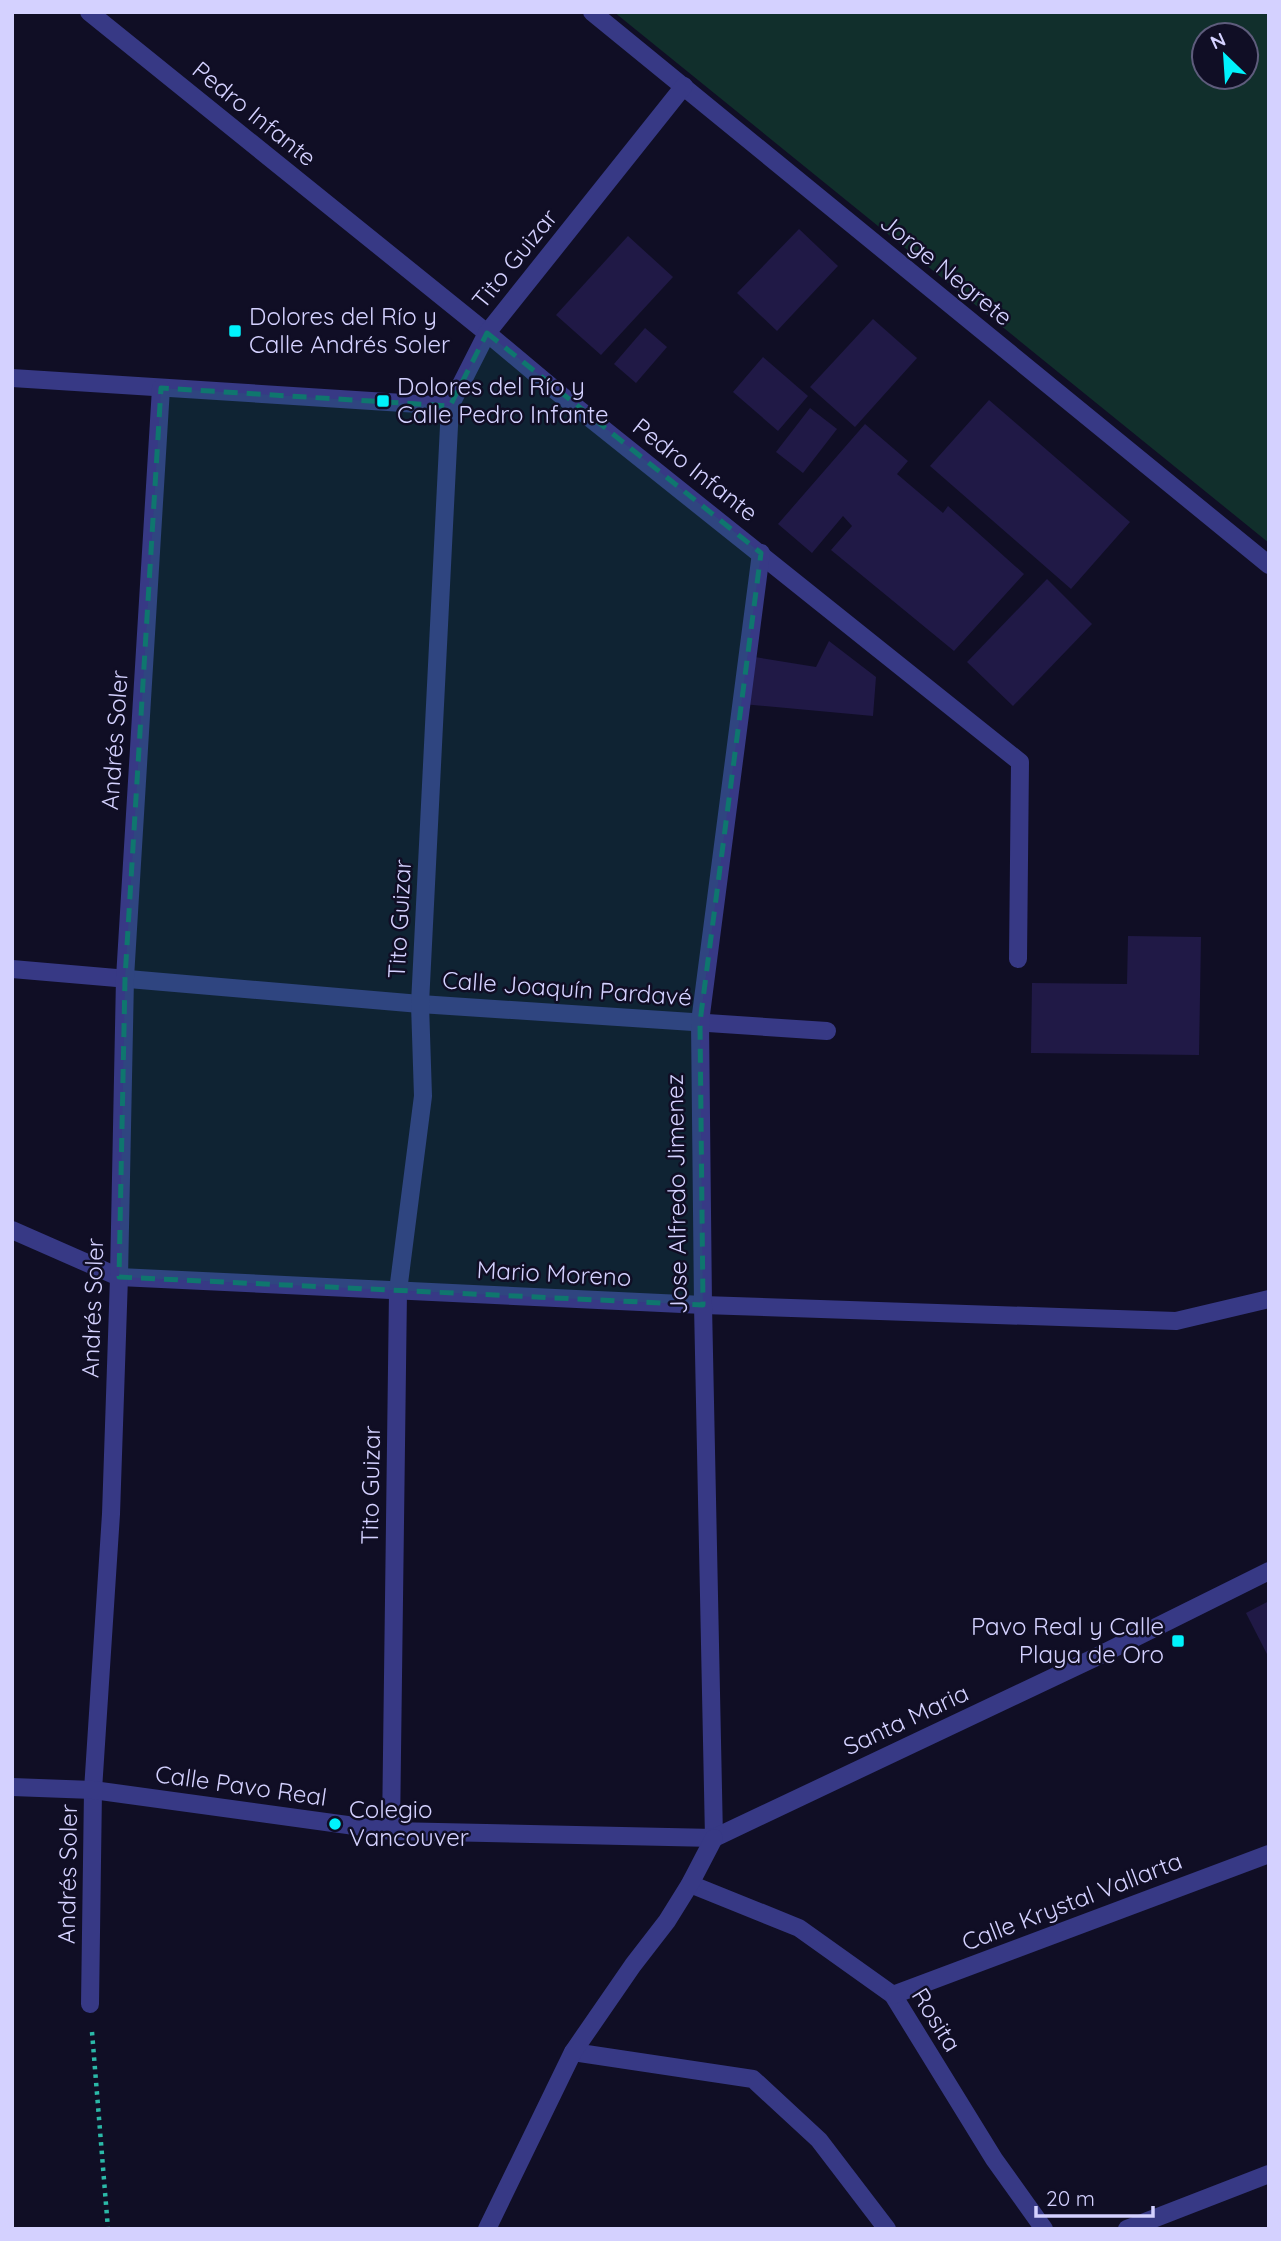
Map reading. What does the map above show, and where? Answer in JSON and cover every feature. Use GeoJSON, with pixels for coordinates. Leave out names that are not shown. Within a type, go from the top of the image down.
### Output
{"type":"FeatureCollection","features":[{"type":"Feature","properties":{"kind":"street","name":"Pedro Infante"},"geometry":{"type":"LineString","coordinates":[[89,12],[487,333],[561,396],[1020,762],[1018,959]]}},
{"type":"Feature","properties":{"kind":"street","name":"Jorge Negrete"},"geometry":{"type":"LineString","coordinates":[[592,12],[1269,565]]}},
{"type":"Feature","properties":{"kind":"street","name":"Tito Guizar"},"geometry":{"type":"LineString","coordinates":[[391,1831],[398,1292],[424,1096],[420,1004],[450,405],[487,333],[684,86]]}},
{"type":"Feature","properties":{"kind":"street"},"geometry":{"type":"LineString","coordinates":[[12,378],[450,405]]}},
{"type":"Feature","properties":{"kind":"street","name":"Andrés Soler"},"geometry":{"type":"LineString","coordinates":[[90,2004],[93,1790],[111,1514],[125,978],[162,388]]}},
{"type":"Feature","properties":{"kind":"street","name":"Jose Alfredo Jimenez"},"geometry":{"type":"LineString","coordinates":[[714,1838],[700,1021],[761,553]]}},
{"type":"Feature","properties":{"kind":"street","name":"Calle Joaquín Pardavé"},"geometry":{"type":"LineString","coordinates":[[12,970],[420,1004],[827,1031]]}},
{"type":"Feature","properties":{"kind":"street","name":"Mario Moreno"},"geometry":{"type":"LineString","coordinates":[[12,1230],[119,1278],[703,1305],[1176,1321],[1269,1300]]}},
{"type":"Feature","properties":{"kind":"street","name":"Santa Maria"},"geometry":{"type":"LineString","coordinates":[[714,1838],[1082,1664],[1269,1571]]}},
{"type":"Feature","properties":{"kind":"street","name":"Calle Pavo Real"},"geometry":{"type":"LineString","coordinates":[[12,1787],[93,1790],[391,1831],[714,1838]]}},
{"type":"Feature","properties":{"kind":"street"},"geometry":{"type":"LineString","coordinates":[[487,2229],[573,2052],[667,1921],[714,1838]]}},
{"type":"Feature","properties":{"kind":"street","name":"Calle Krystal Vallarta"},"geometry":{"type":"LineString","coordinates":[[893,1995],[1269,1854]]}},
{"type":"Feature","properties":{"kind":"street","name":"Rosita"},"geometry":{"type":"LineString","coordinates":[[690,1884],[799,1928],[893,1995],[993,2159],[1044,2229]]}},
{"type":"Feature","properties":{"kind":"street"},"geometry":{"type":"LineString","coordinates":[[573,2052],[753,2079],[818,2140],[887,2229]]}},
{"type":"Feature","properties":{"kind":"street"},"geometry":{"type":"LineString","coordinates":[[1127,2229],[1269,2174]]}},
{"type":"Feature","properties":{"kind":"path"},"geometry":{"type":"LineString","coordinates":[[90,2004],[108,2229]]}},
{"type":"Feature","properties":{"kind":"highlighted area"},"geometry":{"type":"Polygon","coordinates":[[[487,333],[761,553],[700,1022],[703,1305],[119,1277],[125,978],[161,388],[450,406],[487,333]]]}},
{"type":"Feature","properties":{"kind":"green space"},"geometry":{"type":"Polygon","coordinates":[[[614,12],[1269,12],[1269,543],[614,12]]]}},
{"type":"Feature","properties":{"kind":"building"},"geometry":{"type":"Polygon","coordinates":[[[799,229],[838,266],[777,331],[737,293],[799,229]]]}},
{"type":"Feature","properties":{"kind":"building"},"geometry":{"type":"Polygon","coordinates":[[[628,236],[673,277],[601,355],[556,315],[628,236]]]}},
{"type":"Feature","properties":{"kind":"building"},"geometry":{"type":"Polygon","coordinates":[[[873,319],[917,358],[855,427],[810,387],[873,319]]]}},
{"type":"Feature","properties":{"kind":"building"},"geometry":{"type":"Polygon","coordinates":[[[645,328],[667,347],[636,383],[614,364],[645,328]]]}},
{"type":"Feature","properties":{"kind":"building"},"geometry":{"type":"Polygon","coordinates":[[[763,357],[808,396],[778,431],[733,392],[763,357]]]}},
{"type":"Feature","properties":{"kind":"building"},"geometry":{"type":"Polygon","coordinates":[[[989,400],[1130,522],[1071,589],[930,466],[989,400]]]}},
{"type":"Feature","properties":{"kind":"building"},"geometry":{"type":"Polygon","coordinates":[[[810,408],[837,429],[803,473],[776,452],[810,408]]]}},
{"type":"Feature","properties":{"kind":"building"},"geometry":{"type":"Polygon","coordinates":[[[865,424],[908,461],[897,474],[943,513],[948,506],[1024,574],[954,651],[831,550],[852,526],[843,516],[812,553],[778,524],[865,424]]]}},
{"type":"Feature","properties":{"kind":"building"},"geometry":{"type":"Polygon","coordinates":[[[1047,579],[1092,624],[1013,706],[967,662],[1047,579]]]}},
{"type":"Feature","properties":{"kind":"building"},"geometry":{"type":"Polygon","coordinates":[[[829,641],[876,677],[873,716],[742,704],[749,656],[816,667],[829,641]]]}},
{"type":"Feature","properties":{"kind":"building"},"geometry":{"type":"Polygon","coordinates":[[[1128,936],[1201,937],[1199,1055],[1031,1053],[1032,983],[1127,984],[1128,936]]]}},
{"type":"Feature","properties":{"kind":"building"},"geometry":{"type":"Polygon","coordinates":[[[1269,1601],[1269,1658],[1246,1613],[1269,1601]]]}},
{"type":"Feature","properties":{"kind":"place","name":"Dolores del Río y Calle Andrés Soler"},"geometry":{"type":"Point","coordinates":[235,331]}},
{"type":"Feature","properties":{"kind":"place","name":"Dolores del Río y Calle Pedro Infante"},"geometry":{"type":"Point","coordinates":[383,401]}},
{"type":"Feature","properties":{"kind":"place","name":"Pavo Real y Calle Playa de Oro"},"geometry":{"type":"Point","coordinates":[1178,1641]}},
{"type":"Feature","properties":{"kind":"place","name":"Colegio Vancouver"},"geometry":{"type":"Point","coordinates":[335,1824]}}]}
